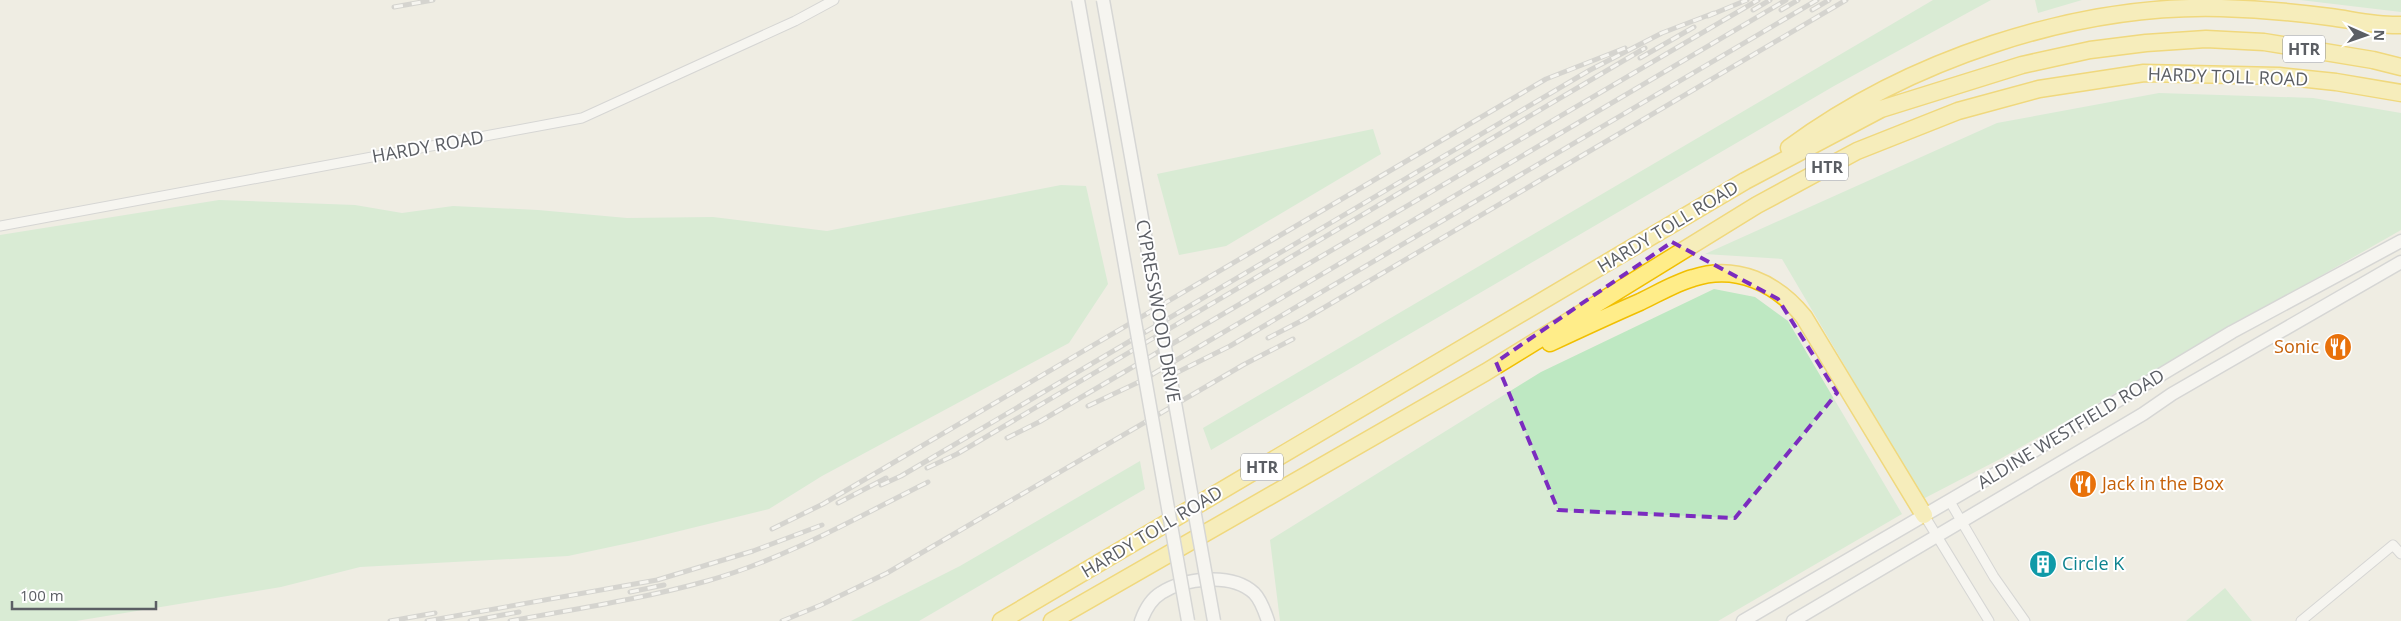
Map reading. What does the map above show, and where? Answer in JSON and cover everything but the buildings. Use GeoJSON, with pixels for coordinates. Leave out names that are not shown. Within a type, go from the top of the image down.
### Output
{"type":"FeatureCollection","features":[{"type":"Feature","properties":{"kind":"highway"},"geometry":{"type":"LineString","coordinates":[[1745,181],[1820,126],[1946,60],[1995,44],[2077,22],[2126,13],[2219,8],[2285,11],[2401,26]]}},
{"type":"Feature","properties":{"kind":"highway","name":"HARDY TOLL ROAD"},"geometry":{"type":"LineString","coordinates":[[1001,621],[1745,181],[1881,108],[2022,65],[2090,50],[2206,39],[2264,42],[2373,60],[2401,67]]}},
{"type":"Feature","properties":{"kind":"highway","name":"HARDY TOLL ROAD"},"geometry":{"type":"LineString","coordinates":[[1052,621],[1486,372],[1757,205],[1857,151],[1958,111],[2039,89],[2144,73],[2209,73],[2308,79],[2401,93]]}},
{"type":"Feature","properties":{"kind":"highway"},"geometry":{"type":"LineString","coordinates":[[1486,372],[1693,278],[1728,273],[1756,279],[1782,293],[1804,317],[1924,515]]}},
{"type":"Feature","properties":{"kind":"main road","name":"CYPRESSWOOD DRIVE"},"geometry":{"type":"LineString","coordinates":[[1078,0],[1188,621]]}},
{"type":"Feature","properties":{"kind":"main road","name":"CYPRESSWOOD DRIVE"},"geometry":{"type":"LineString","coordinates":[[1103,0],[1214,621]]}},
{"type":"Feature","properties":{"kind":"main road","name":"ALDINE WESTFIELD ROAD"},"geometry":{"type":"LineString","coordinates":[[1745,620],[2161,376],[2232,332],[2401,241]]}},
{"type":"Feature","properties":{"kind":"main road","name":"ALDINE WESTFIELD ROAD"},"geometry":{"type":"LineString","coordinates":[[1793,621],[2143,414],[2172,394],[2401,262]]}},
{"type":"Feature","properties":{"kind":"main road"},"geometry":{"type":"LineString","coordinates":[[2304,294],[2314,311]]}},
{"type":"Feature","properties":{"kind":"main road"},"geometry":{"type":"LineString","coordinates":[[2161,376],[2172,394]]}},
{"type":"Feature","properties":{"kind":"main road"},"geometry":{"type":"LineString","coordinates":[[1141,621],[1151,601],[1162,592],[1191,582],[1217,578],[1243,586],[1255,594],[1268,621]]}},
{"type":"Feature","properties":{"kind":"street","name":"HARDY ROAD"},"geometry":{"type":"LineString","coordinates":[[0,226],[582,118],[786,25],[834,0]]}},
{"type":"Feature","properties":{"kind":"street"},"geometry":{"type":"LineString","coordinates":[[1949,500],[1994,578],[2025,621]]}},
{"type":"Feature","properties":{"kind":"street"},"geometry":{"type":"LineString","coordinates":[[1924,515],[1989,621]]}},
{"type":"Feature","properties":{"kind":"street"},"geometry":{"type":"LineString","coordinates":[[2301,621],[2394,545],[2401,554]]}},
{"type":"Feature","properties":{"kind":"highlighted area"},"geometry":{"type":"Polygon","coordinates":[[[1672,242],[1778,299],[1837,393],[1735,518],[1558,510],[1496,362],[1672,242]]]}},
{"type":"Feature","properties":{"kind":"green space"},"geometry":{"type":"Polygon","coordinates":[[[1933,0],[1991,0],[1834,86],[1211,450],[1203,428],[1933,0]]]}},
{"type":"Feature","properties":{"kind":"green space"},"geometry":{"type":"Polygon","coordinates":[[[2035,0],[2082,0],[2038,13],[2035,0]]]}},
{"type":"Feature","properties":{"kind":"green space"},"geometry":{"type":"Polygon","coordinates":[[[2300,0],[2401,0],[2401,12],[2300,0]]]}},
{"type":"Feature","properties":{"kind":"green space"},"geometry":{"type":"Polygon","coordinates":[[[2159,93],[2313,98],[2401,113],[2401,230],[2000,459],[1923,499],[1782,259],[1705,254],[1997,123],[2159,93]]]}},
{"type":"Feature","properties":{"kind":"green space"},"geometry":{"type":"Polygon","coordinates":[[[1373,129],[1381,154],[1226,246],[1179,255],[1157,174],[1373,129]]]}},
{"type":"Feature","properties":{"kind":"green space"},"geometry":{"type":"Polygon","coordinates":[[[1061,185],[1086,186],[1108,284],[1069,343],[822,476],[769,509],[568,556],[360,567],[281,587],[76,621],[0,621],[0,235],[219,200],[355,205],[402,213],[453,206],[538,210],[627,218],[713,217],[827,231],[1061,185]]]}},
{"type":"Feature","properties":{"kind":"green space"},"geometry":{"type":"Polygon","coordinates":[[[1714,289],[1755,297],[1788,321],[1902,514],[1718,621],[1280,621],[1270,540],[1541,372],[1714,289]]]}},
{"type":"Feature","properties":{"kind":"green space"},"geometry":{"type":"Polygon","coordinates":[[[1140,461],[1145,489],[919,621],[851,621],[960,566],[1140,461]]]}},
{"type":"Feature","properties":{"kind":"green space"},"geometry":{"type":"Polygon","coordinates":[[[2225,588],[2252,621],[2186,621],[2225,588]]]}},
{"type":"Feature","properties":{"kind":"railway"},"geometry":{"type":"LineString","coordinates":[[394,7],[433,0]]}},
{"type":"Feature","properties":{"kind":"railway"},"geometry":{"type":"LineString","coordinates":[[1708,16],[1747,0]]}},
{"type":"Feature","properties":{"kind":"railway"},"geometry":{"type":"LineString","coordinates":[[1007,438],[1039,422],[1758,0]]}},
{"type":"Feature","properties":{"kind":"railway"},"geometry":{"type":"LineString","coordinates":[[1753,10],[1770,0]]}},
{"type":"Feature","properties":{"kind":"railway"},"geometry":{"type":"LineString","coordinates":[[1088,406],[1141,381],[1786,0]]}},
{"type":"Feature","properties":{"kind":"railway"},"geometry":{"type":"LineString","coordinates":[[1781,10],[1798,0]]}},
{"type":"Feature","properties":{"kind":"railway"},"geometry":{"type":"LineString","coordinates":[[1172,375],[1230,346],[1817,0]]}},
{"type":"Feature","properties":{"kind":"railway"},"geometry":{"type":"LineString","coordinates":[[1812,10],[1829,0]]}},
{"type":"Feature","properties":{"kind":"railway"},"geometry":{"type":"LineString","coordinates":[[1268,338],[1303,320],[1846,0]]}},
{"type":"Feature","properties":{"kind":"railway"},"geometry":{"type":"LineString","coordinates":[[881,485],[901,476],[1590,70],[1662,33],[1714,13]]}},
{"type":"Feature","properties":{"kind":"railway"},"geometry":{"type":"LineString","coordinates":[[1640,58],[1694,27]]}},
{"type":"Feature","properties":{"kind":"railway"},"geometry":{"type":"LineString","coordinates":[[772,529],[823,504],[1546,79],[1625,48]]}},
{"type":"Feature","properties":{"kind":"railway"},"geometry":{"type":"LineString","coordinates":[[927,468],[957,454],[1645,48]]}},
{"type":"Feature","properties":{"kind":"railway"},"geometry":{"type":"LineString","coordinates":[[782,621],[821,605],[887,573],[1243,365],[1293,339]]}},
{"type":"Feature","properties":{"kind":"railway"},"geometry":{"type":"LineString","coordinates":[[838,503],[886,478]]}},
{"type":"Feature","properties":{"kind":"railway"},"geometry":{"type":"LineString","coordinates":[[510,621],[658,593],[736,572],[820,537],[928,482]]}},
{"type":"Feature","properties":{"kind":"railway"},"geometry":{"type":"LineString","coordinates":[[427,621],[657,580],[753,551],[822,525]]}},
{"type":"Feature","properties":{"kind":"railway"},"geometry":{"type":"LineString","coordinates":[[630,592],[664,585]]}},
{"type":"Feature","properties":{"kind":"railway"},"geometry":{"type":"LineString","coordinates":[[470,621],[519,612]]}},
{"type":"Feature","properties":{"kind":"railway"},"geometry":{"type":"LineString","coordinates":[[390,621],[435,613]]}},
{"type":"Feature","properties":{"kind":"place","name":"Sonic"},"geometry":{"type":"Point","coordinates":[2338,347]}},
{"type":"Feature","properties":{"kind":"place","name":"Jack in the Box"},"geometry":{"type":"Point","coordinates":[2083,484]}},
{"type":"Feature","properties":{"kind":"place","name":"Circle K"},"geometry":{"type":"Point","coordinates":[2043,564]}}]}
